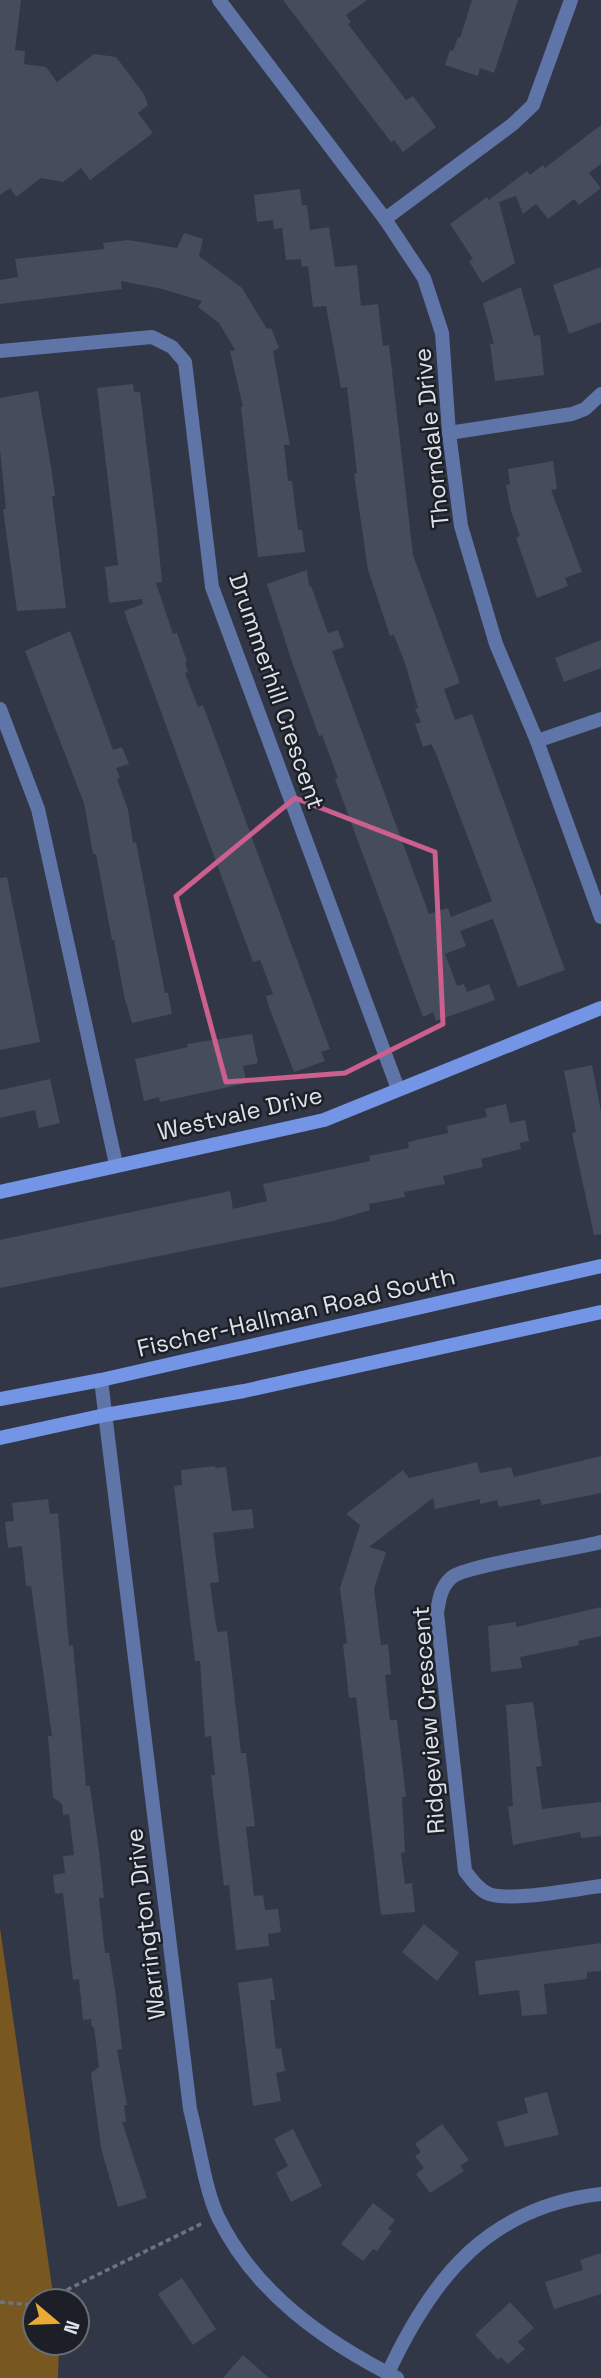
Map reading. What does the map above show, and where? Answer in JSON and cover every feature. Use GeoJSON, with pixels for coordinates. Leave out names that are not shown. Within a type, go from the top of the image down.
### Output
{"type":"FeatureCollection","features":[{"type":"Feature","properties":{"kind":"main road","name":"Westvale Drive"},"geometry":{"type":"LineString","coordinates":[[0,1192],[324,1119],[601,1008]]}},
{"type":"Feature","properties":{"kind":"main road","name":"Fischer-Hallman Road South"},"geometry":{"type":"LineString","coordinates":[[0,1399],[100,1380],[601,1266]]}},
{"type":"Feature","properties":{"kind":"main road"},"geometry":{"type":"LineString","coordinates":[[0,1438],[105,1415],[244,1391],[601,1312]]}},
{"type":"Feature","properties":{"kind":"street","name":"Thorndale Drive"},"geometry":{"type":"LineString","coordinates":[[219,0],[385,219],[424,278],[442,333],[449,433],[461,526],[496,644],[537,741],[601,917]]}},
{"type":"Feature","properties":{"kind":"street"},"geometry":{"type":"LineString","coordinates":[[385,219],[513,124],[533,105],[570,0]]}},
{"type":"Feature","properties":{"kind":"street","name":"Drummerhill Crescent"},"geometry":{"type":"LineString","coordinates":[[0,351],[152,337],[172,347],[185,362],[212,587],[398,1089]]}},
{"type":"Feature","properties":{"kind":"street"},"geometry":{"type":"LineString","coordinates":[[449,433],[572,414],[585,409],[601,394]]}},
{"type":"Feature","properties":{"kind":"street"},"geometry":{"type":"LineString","coordinates":[[0,709],[38,809],[107,1134],[116,1164]]}},
{"type":"Feature","properties":{"kind":"street"},"geometry":{"type":"LineString","coordinates":[[537,741],[601,719]]}},
{"type":"Feature","properties":{"kind":"street","name":"Warrington Drive"},"geometry":{"type":"LineString","coordinates":[[100,1380],[190,2109],[217,2216],[255,2276],[318,2334],[393,2376]]}},
{"type":"Feature","properties":{"kind":"street","name":"Ridgeview Crescent"},"geometry":{"type":"LineString","coordinates":[[601,1542],[555,1554],[472,1567],[452,1576],[440,1593],[437,1613],[465,1871],[475,1884],[489,1894],[512,1896],[601,1886]]}},
{"type":"Feature","properties":{"kind":"street"},"geometry":{"type":"LineString","coordinates":[[393,2376],[401,2347],[452,2267],[512,2219],[567,2198],[601,2194]]}},
{"type":"Feature","properties":{"kind":"path"},"geometry":{"type":"LineString","coordinates":[[72,2287],[217,2216]]}},
{"type":"Feature","properties":{"kind":"path"},"geometry":{"type":"LineString","coordinates":[[0,2302],[21,2304]]}},
{"type":"Feature","properties":{"kind":"highlighted area"},"geometry":{"type":"Polygon","coordinates":[[[295,798],[435,852],[443,1024],[345,1073],[226,1082],[176,896],[295,798]]]}},
{"type":"Feature","properties":{"kind":"shaded area"},"geometry":{"type":"Polygon","coordinates":[[[0,1928],[52,2287],[21,2287],[21,2357],[59,2357],[58,2378],[0,2378],[0,1928]]]}},
{"type":"Feature","properties":{"kind":"building"},"geometry":{"type":"Polygon","coordinates":[[[0,0],[21,0],[15,50],[25,51],[24,64],[46,67],[57,82],[94,54],[116,57],[144,94],[148,105],[138,113],[153,133],[90,180],[81,168],[63,182],[41,178],[16,197],[10,188],[0,195],[0,0]]]}},
{"type":"Feature","properties":{"kind":"building"},"geometry":{"type":"Polygon","coordinates":[[[283,0],[367,0],[346,15],[351,22],[348,24],[406,100],[413,96],[436,127],[403,152],[394,140],[391,142],[283,0]]]}},
{"type":"Feature","properties":{"kind":"building"},"geometry":{"type":"Polygon","coordinates":[[[472,0],[518,0],[494,73],[480,68],[478,76],[445,65],[450,50],[453,51],[458,37],[460,38],[472,0]]]}},
{"type":"Feature","properties":{"kind":"building"},"geometry":{"type":"Polygon","coordinates":[[[601,125],[601,164],[589,173],[601,188],[579,205],[574,199],[548,219],[536,204],[523,214],[516,196],[499,202],[515,263],[482,283],[469,261],[473,259],[450,224],[487,197],[489,200],[527,171],[530,175],[543,165],[545,168],[601,125]]]}},
{"type":"Feature","properties":{"kind":"building"},"geometry":{"type":"Polygon","coordinates":[[[300,189],[302,205],[307,205],[310,230],[329,227],[335,267],[357,265],[361,306],[378,304],[383,346],[389,345],[413,555],[460,683],[444,689],[455,720],[472,714],[565,970],[518,987],[493,919],[460,931],[466,946],[445,954],[457,986],[464,984],[467,992],[489,984],[495,1000],[436,1021],[433,1012],[423,1017],[335,779],[338,778],[322,735],[319,736],[292,662],[267,584],[307,570],[309,586],[328,633],[338,630],[344,647],[332,651],[429,914],[448,908],[451,917],[492,901],[435,751],[431,744],[423,747],[415,724],[421,722],[415,709],[418,708],[406,666],[394,635],[390,636],[368,570],[354,474],[357,473],[347,387],[341,388],[326,306],[313,307],[308,266],[302,267],[301,259],[286,260],[282,228],[274,229],[273,220],[257,222],[254,195],[300,189]]]}},
{"type":"Feature","properties":{"kind":"building"},"geometry":{"type":"Polygon","coordinates":[[[184,233],[203,239],[199,256],[242,288],[267,329],[271,328],[279,348],[273,351],[290,445],[284,445],[288,481],[292,481],[298,530],[302,530],[305,552],[258,557],[243,407],[230,351],[235,350],[219,323],[198,307],[202,301],[121,281],[122,289],[0,304],[0,280],[18,277],[15,259],[104,249],[103,243],[128,240],[177,248],[184,233]]]}},
{"type":"Feature","properties":{"kind":"building"},"geometry":{"type":"Polygon","coordinates":[[[601,267],[601,322],[569,334],[553,285],[601,267]]]}},
{"type":"Feature","properties":{"kind":"building"},"geometry":{"type":"Polygon","coordinates":[[[521,287],[534,336],[540,335],[544,375],[495,381],[490,344],[494,344],[483,303],[521,287]]]}},
{"type":"Feature","properties":{"kind":"building"},"geometry":{"type":"Polygon","coordinates":[[[133,384],[134,392],[140,392],[157,530],[162,582],[156,583],[173,634],[177,633],[187,662],[188,672],[185,673],[198,707],[203,705],[330,1049],[321,1052],[325,1061],[294,1072],[266,996],[273,994],[260,960],[253,962],[124,611],[143,604],[142,599],[109,603],[105,567],[118,565],[97,388],[133,384]]]}},
{"type":"Feature","properties":{"kind":"building"},"geometry":{"type":"Polygon","coordinates":[[[38,391],[55,496],[52,496],[66,608],[17,611],[3,509],[6,509],[0,450],[0,398],[38,391]]]}},
{"type":"Feature","properties":{"kind":"building"},"geometry":{"type":"Polygon","coordinates":[[[553,461],[557,489],[551,490],[582,572],[565,578],[568,586],[537,598],[516,538],[520,536],[506,485],[510,484],[508,469],[553,461]]]}},
{"type":"Feature","properties":{"kind":"building"},"geometry":{"type":"Polygon","coordinates":[[[70,631],[113,750],[122,747],[129,764],[116,768],[120,778],[117,779],[128,810],[133,843],[136,842],[165,993],[168,993],[172,1014],[132,1023],[84,803],[25,651],[70,631]]]}},
{"type":"Feature","properties":{"kind":"building"},"geometry":{"type":"Polygon","coordinates":[[[601,640],[601,668],[564,682],[555,658],[601,640]]]}},
{"type":"Feature","properties":{"kind":"building"},"geometry":{"type":"Polygon","coordinates":[[[7,877],[40,1042],[0,1050],[0,878],[7,877]]]}},
{"type":"Feature","properties":{"kind":"building"},"geometry":{"type":"Polygon","coordinates":[[[252,1034],[258,1063],[243,1066],[247,1083],[160,1102],[159,1097],[144,1101],[135,1059],[188,1047],[187,1044],[252,1034]]]}},
{"type":"Feature","properties":{"kind":"building"},"geometry":{"type":"Polygon","coordinates":[[[592,1065],[601,1112],[601,1234],[594,1235],[572,1133],[576,1132],[564,1071],[592,1065]]]}},
{"type":"Feature","properties":{"kind":"building"},"geometry":{"type":"Polygon","coordinates":[[[50,1079],[60,1123],[39,1128],[35,1110],[0,1118],[0,1090],[50,1079]]]}},
{"type":"Feature","properties":{"kind":"building"},"geometry":{"type":"Polygon","coordinates":[[[506,1104],[510,1123],[525,1120],[529,1141],[520,1143],[521,1149],[481,1159],[483,1167],[443,1176],[445,1184],[404,1192],[405,1197],[369,1204],[370,1210],[333,1221],[0,1288],[0,1240],[230,1191],[233,1209],[267,1201],[263,1184],[370,1161],[369,1156],[409,1148],[408,1142],[448,1133],[447,1126],[487,1117],[485,1109],[506,1104]]]}},
{"type":"Feature","properties":{"kind":"building"},"geometry":{"type":"Polygon","coordinates":[[[601,1456],[601,1493],[542,1505],[540,1499],[499,1507],[497,1500],[480,1504],[480,1499],[435,1509],[433,1498],[369,1547],[386,1552],[374,1589],[381,1645],[388,1644],[391,1674],[385,1675],[390,1720],[397,1720],[406,1797],[402,1797],[405,1852],[401,1853],[405,1884],[412,1883],[415,1912],[381,1915],[356,1697],[349,1698],[343,1644],[347,1643],[340,1588],[360,1525],[346,1514],[403,1470],[409,1478],[477,1462],[480,1473],[511,1467],[514,1477],[601,1456]]]}},
{"type":"Feature","properties":{"kind":"building"},"geometry":{"type":"Polygon","coordinates":[[[226,1467],[232,1511],[252,1509],[254,1528],[213,1533],[219,1582],[210,1583],[218,1632],[227,1631],[241,1753],[246,1753],[255,1826],[246,1827],[254,1896],[263,1895],[265,1910],[278,1909],[281,1932],[268,1934],[269,1946],[236,1950],[229,1885],[224,1886],[211,1775],[215,1775],[211,1736],[205,1737],[200,1661],[195,1661],[174,1486],[182,1485],[181,1470],[226,1467]]]}},
{"type":"Feature","properties":{"kind":"building"},"geometry":{"type":"Polygon","coordinates":[[[48,1499],[50,1514],[58,1513],[69,1646],[73,1645],[86,1786],[90,1786],[99,1852],[104,1898],[99,1898],[105,1953],[109,1953],[115,1990],[122,2049],[117,2050],[127,2105],[124,2105],[126,2122],[122,2122],[147,2198],[118,2207],[101,2148],[91,2073],[99,2067],[94,2027],[91,2019],[83,2020],[79,1979],[73,1980],[63,1893],[55,1894],[53,1875],[65,1873],[63,1856],[74,1855],[69,1814],[63,1815],[62,1804],[53,1797],[48,1736],[52,1736],[31,1586],[26,1586],[22,1546],[8,1548],[5,1522],[14,1521],[12,1503],[48,1499]]]}},
{"type":"Feature","properties":{"kind":"building"},"geometry":{"type":"Polygon","coordinates":[[[601,1607],[601,1636],[578,1641],[579,1645],[520,1657],[522,1668],[491,1672],[488,1626],[516,1622],[516,1627],[601,1607]]]}},
{"type":"Feature","properties":{"kind":"building"},"geometry":{"type":"Polygon","coordinates":[[[533,1702],[542,1766],[536,1767],[542,1809],[601,1802],[601,1836],[581,1838],[580,1832],[513,1845],[508,1807],[513,1806],[506,1705],[533,1702]]]}},
{"type":"Feature","properties":{"kind":"building"},"geometry":{"type":"Polygon","coordinates":[[[424,1924],[459,1953],[437,1981],[402,1952],[424,1924]]]}},
{"type":"Feature","properties":{"kind":"building"},"geometry":{"type":"Polygon","coordinates":[[[601,1943],[601,1971],[587,1972],[587,1979],[544,1984],[547,2014],[522,2016],[519,1990],[479,1995],[475,1961],[601,1943]]]}},
{"type":"Feature","properties":{"kind":"building"},"geometry":{"type":"Polygon","coordinates":[[[272,1978],[275,2000],[270,2000],[276,2049],[281,2048],[285,2071],[276,2073],[281,2101],[253,2106],[238,1983],[272,1978]]]}},
{"type":"Feature","properties":{"kind":"building"},"geometry":{"type":"Polygon","coordinates":[[[547,2092],[559,2135],[505,2147],[497,2122],[528,2113],[524,2098],[547,2092]]]}},
{"type":"Feature","properties":{"kind":"building"},"geometry":{"type":"Polygon","coordinates":[[[442,2124],[469,2160],[460,2166],[464,2171],[430,2193],[416,2174],[424,2168],[415,2156],[421,2152],[415,2144],[442,2124]]]}},
{"type":"Feature","properties":{"kind":"building"},"geometry":{"type":"Polygon","coordinates":[[[293,2129],[322,2186],[291,2202],[276,2173],[288,2166],[274,2139],[293,2129]]]}},
{"type":"Feature","properties":{"kind":"building"},"geometry":{"type":"Polygon","coordinates":[[[373,2203],[395,2220],[388,2229],[392,2231],[377,2251],[373,2249],[363,2261],[341,2244],[373,2203]]]}},
{"type":"Feature","properties":{"kind":"building"},"geometry":{"type":"Polygon","coordinates":[[[601,2253],[601,2294],[554,2309],[545,2282],[583,2270],[580,2260],[601,2253]]]}},
{"type":"Feature","properties":{"kind":"building"},"geometry":{"type":"Polygon","coordinates":[[[182,2278],[216,2329],[193,2345],[158,2294],[182,2278]]]}},
{"type":"Feature","properties":{"kind":"building"},"geometry":{"type":"Polygon","coordinates":[[[510,2302],[534,2328],[518,2342],[525,2349],[508,2364],[501,2357],[498,2360],[475,2335],[510,2302]]]}},
{"type":"Feature","properties":{"kind":"building"},"geometry":{"type":"Polygon","coordinates":[[[243,2355],[269,2378],[223,2378],[243,2355]]]}}]}
